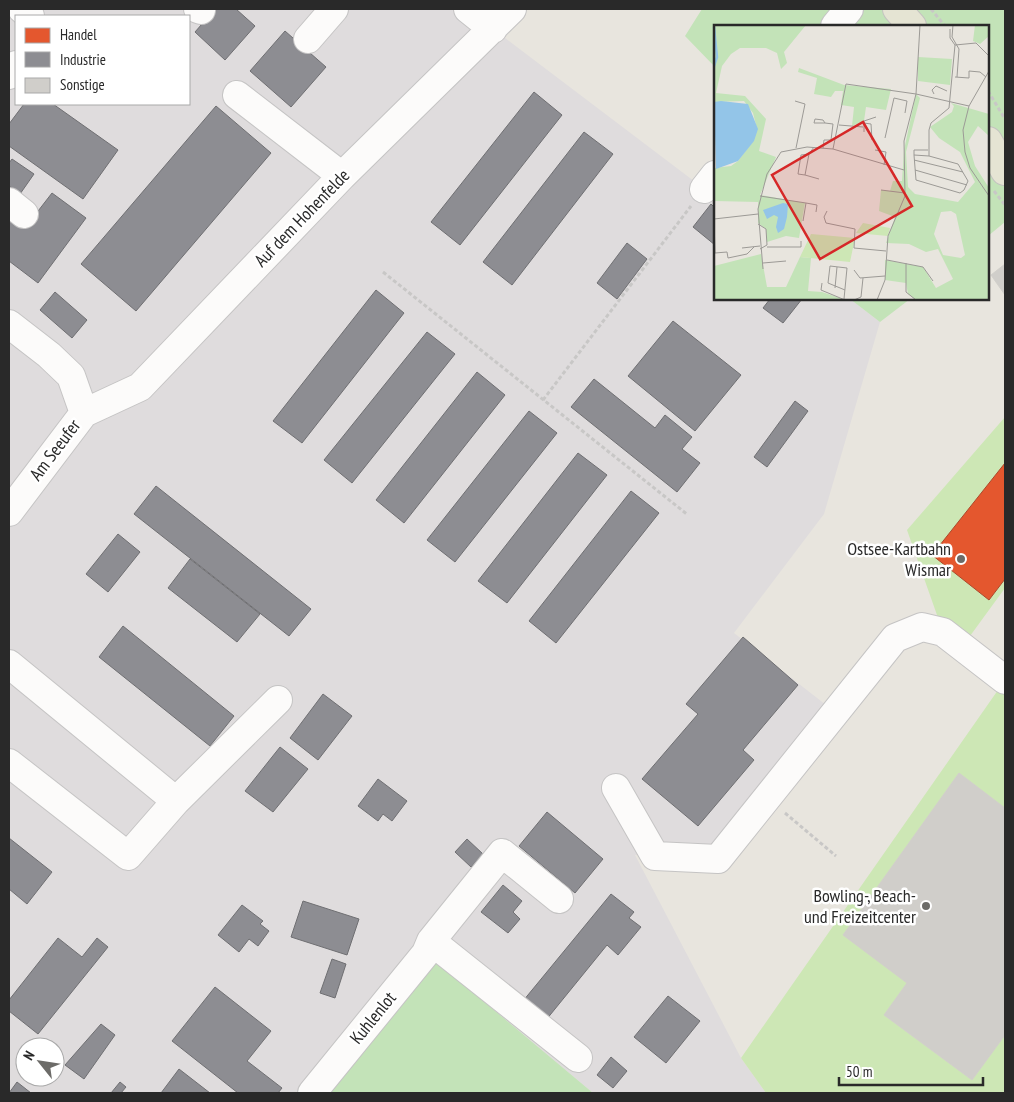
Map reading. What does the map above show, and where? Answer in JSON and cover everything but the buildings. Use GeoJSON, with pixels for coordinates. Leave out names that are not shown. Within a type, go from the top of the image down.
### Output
{"type":"FeatureCollection","features":[{"type":"Feature","properties":{"kind":"main road"},"geometry":{"type":"LineString","coordinates":[[897,9],[911,25]]}},
{"type":"Feature","properties":{"kind":"main road"},"geometry":{"type":"LineString","coordinates":[[989,143],[1005,171]]}},
{"type":"Feature","properties":{"kind":"street"},"geometry":{"type":"LineString","coordinates":[[308,39],[334,9]]}},
{"type":"Feature","properties":{"kind":"street"},"geometry":{"type":"LineString","coordinates":[[468,9],[493,29]]}},
{"type":"Feature","properties":{"kind":"street","name":"Auf dem Hohenfelde"},"geometry":{"type":"LineString","coordinates":[[84,413],[140,386],[342,176],[512,9]]}},
{"type":"Feature","properties":{"kind":"street"},"geometry":{"type":"LineString","coordinates":[[836,25],[849,9]]}},
{"type":"Feature","properties":{"kind":"street"},"geometry":{"type":"LineString","coordinates":[[237,95],[342,176]]}},
{"type":"Feature","properties":{"kind":"street","name":"Am Seeufer"},"geometry":{"type":"LineString","coordinates":[[9,324],[49,355],[71,376],[84,413],[12,502]]}},
{"type":"Feature","properties":{"kind":"street"},"geometry":{"type":"LineString","coordinates":[[616,788],[655,856],[718,859],[895,638],[922,627],[942,632],[1005,680]]}},
{"type":"Feature","properties":{"kind":"street"},"geometry":{"type":"LineString","coordinates":[[9,664],[176,800]]}},
{"type":"Feature","properties":{"kind":"street"},"geometry":{"type":"LineString","coordinates":[[9,763],[128,856],[176,800],[278,700]]}},
{"type":"Feature","properties":{"kind":"street","name":"Kuhlenlot"},"geometry":{"type":"LineString","coordinates":[[312,1093],[426,953],[431,941],[502,852],[559,899]]}},
{"type":"Feature","properties":{"kind":"street"},"geometry":{"type":"LineString","coordinates":[[431,941],[578,1058]]}},
{"type":"Feature","properties":{"kind":"path"},"geometry":{"type":"LineString","coordinates":[[931,9],[945,25]]}},
{"type":"Feature","properties":{"kind":"path"},"geometry":{"type":"LineString","coordinates":[[989,93],[1005,120]]}},
{"type":"Feature","properties":{"kind":"path"},"geometry":{"type":"LineString","coordinates":[[543,400],[710,182]]}},
{"type":"Feature","properties":{"kind":"path"},"geometry":{"type":"LineString","coordinates":[[383,272],[688,515]]}},
{"type":"Feature","properties":{"kind":"path"},"geometry":{"type":"LineString","coordinates":[[767,798],[836,856]]}},
{"type":"Feature","properties":{"kind":"shaded area"},"geometry":{"type":"Polygon","coordinates":[[[9,9],[512,9],[493,29],[714,196],[714,300],[851,300],[880,322],[824,514],[734,633],[835,712],[718,859],[635,855],[741,1058],[766,1093],[593,1093],[426,953],[312,1093],[9,1093],[9,9]]]}},
{"type":"Feature","properties":{"kind":"green space"},"geometry":{"type":"Polygon","coordinates":[[[702,9],[1005,9],[1005,222],[989,235],[989,25],[714,25],[714,66],[685,36],[702,9]]]}},
{"type":"Feature","properties":{"kind":"green space"},"geometry":{"type":"Polygon","coordinates":[[[851,300],[909,300],[880,322],[851,300]]]}},
{"type":"Feature","properties":{"kind":"green space","name":"Ostsee-Kartbahn Wismar"},"geometry":{"type":"Polygon","coordinates":[[[1005,417],[1005,588],[962,647],[943,632],[907,530],[1005,417]]]}},
{"type":"Feature","properties":{"kind":"green space","name":"Bowling-, Beach- und Freizeitcenter"},"geometry":{"type":"Polygon","coordinates":[[[1005,680],[1005,1093],[766,1093],[741,1058],[1005,680]]]}},
{"type":"Feature","properties":{"kind":"green space"},"geometry":{"type":"Polygon","coordinates":[[[426,953],[593,1093],[312,1093],[426,953]]]}},
{"type":"Feature","properties":{"kind":"place","name":"Ostsee-Kartbahn Wismar"},"geometry":{"type":"Point","coordinates":[961,559]}},
{"type":"Feature","properties":{"kind":"place","name":"Bowling-, Beach- und Freizeitcenter"},"geometry":{"type":"Point","coordinates":[926,906]}}]}
